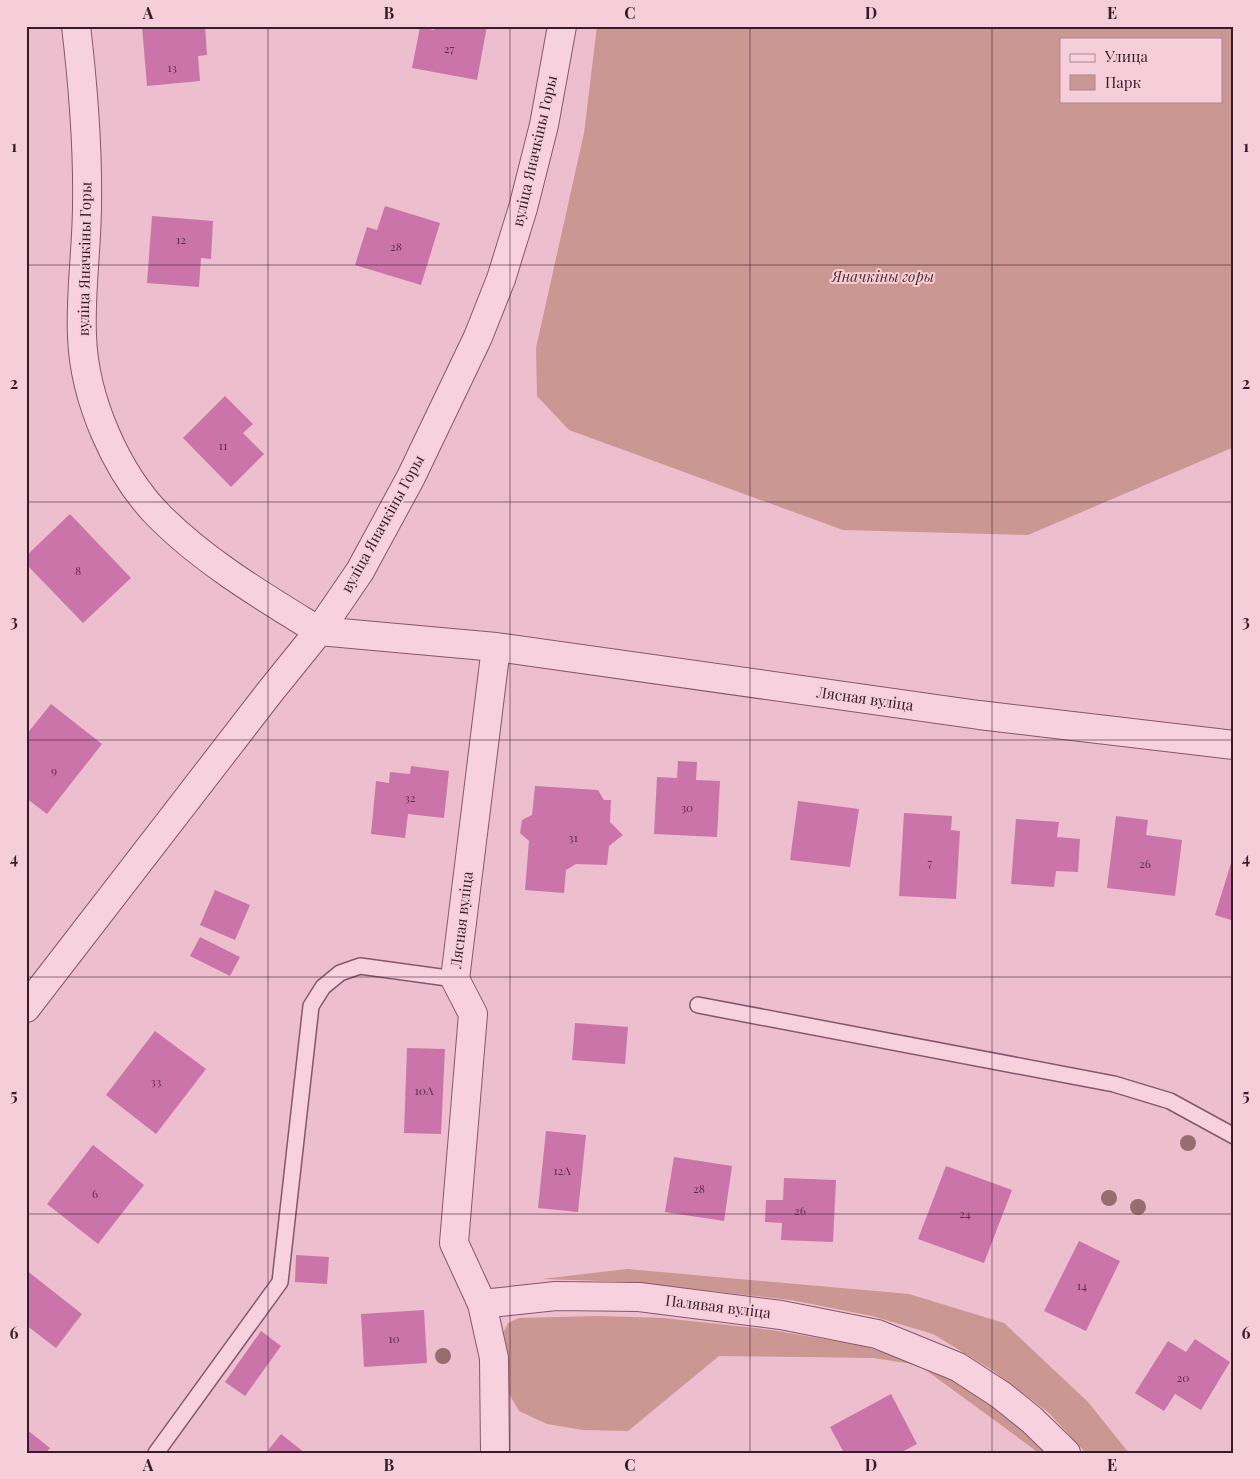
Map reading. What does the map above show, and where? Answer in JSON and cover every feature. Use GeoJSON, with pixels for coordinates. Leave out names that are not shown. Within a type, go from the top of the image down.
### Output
{"type":"FeatureCollection","features":[{"type":"Feature","properties":{"kind":"street","name":"вуліца Яначкіны Горы"},"geometry":{"type":"LineString","coordinates":[[76,26],[84,94],[87,204],[82,337],[90,389],[105,434],[135,488],[158,516],[187,542],[252,590],[319,632],[360,571],[411,477],[451,397],[481,329],[501,279],[523,208],[544,125],[562,26]]}},
{"type":"Feature","properties":{"kind":"street","name":"Лясная вуліца"},"geometry":{"type":"LineString","coordinates":[[319,632],[496,647],[979,715],[1234,745]]}},
{"type":"Feature","properties":{"kind":"street"},"geometry":{"type":"LineString","coordinates":[[26,1008],[269,693],[319,632]]}},
{"type":"Feature","properties":{"kind":"street","name":"Лясная вуліца"},"geometry":{"type":"LineString","coordinates":[[482,1304],[454,1243],[473,1014],[455,980],[496,647]]}},
{"type":"Feature","properties":{"kind":"street","name":"Палявая вуліца"},"geometry":{"type":"LineString","coordinates":[[482,1304],[556,1296],[639,1297],[780,1315],[877,1334],[958,1367],[1001,1395],[1032,1420],[1066,1453]]}},
{"type":"Feature","properties":{"kind":"street"},"geometry":{"type":"LineString","coordinates":[[482,1304],[494,1358],[495,1453]]}},
{"type":"Feature","properties":{"kind":"lane"},"geometry":{"type":"LineString","coordinates":[[156,1453],[280,1282],[311,1006],[323,987],[340,973],[360,966],[455,980]]}},
{"type":"Feature","properties":{"kind":"lane"},"geometry":{"type":"LineString","coordinates":[[698,1005],[1114,1084],[1170,1101],[1234,1136]]}},
{"type":"Feature","properties":{"kind":"green space","name":"Яначкіны горы"},"geometry":{"type":"Polygon","coordinates":[[[597,26],[1234,26],[1234,447],[1028,535],[843,530],[569,430],[537,396],[536,348],[584,133],[597,26]]]}},
{"type":"Feature","properties":{"kind":"green space"},"geometry":{"type":"Polygon","coordinates":[[[627,1269],[909,1294],[1004,1323],[1088,1402],[1129,1453],[1086,1453],[1048,1412],[992,1370],[933,1334],[872,1316],[791,1300],[633,1282],[542,1279],[627,1269]]]}},
{"type":"Feature","properties":{"kind":"green space"},"geometry":{"type":"Polygon","coordinates":[[[598,1316],[663,1318],[772,1330],[863,1346],[916,1365],[873,1358],[719,1356],[628,1431],[583,1430],[547,1424],[519,1411],[505,1387],[501,1337],[508,1323],[519,1318],[598,1316]]]}},
{"type":"Feature","properties":{"kind":"green space"},"geometry":{"type":"Polygon","coordinates":[[[922,1367],[950,1379],[987,1400],[1053,1453],[1039,1453],[922,1367]]]}},
{"type":"Feature","properties":{"kind":"building"},"geometry":{"type":"Polygon","coordinates":[[[142,26],[205,26],[207,55],[198,56],[200,81],[147,86],[142,26]]]}},
{"type":"Feature","properties":{"kind":"building"},"geometry":{"type":"Polygon","coordinates":[[[434,26],[487,26],[477,80],[412,68],[420,27],[434,30],[434,26]]]}},
{"type":"Feature","properties":{"kind":"building"},"geometry":{"type":"Polygon","coordinates":[[[385,206],[440,223],[421,285],[355,265],[367,227],[377,230],[385,206]]]}},
{"type":"Feature","properties":{"kind":"building"},"geometry":{"type":"Polygon","coordinates":[[[152,216],[213,221],[211,259],[201,258],[199,287],[147,283],[152,216]]]}},
{"type":"Feature","properties":{"kind":"building"},"geometry":{"type":"Polygon","coordinates":[[[225,396],[253,424],[243,433],[264,454],[231,487],[183,438],[225,396]]]}},
{"type":"Feature","properties":{"kind":"building"},"geometry":{"type":"Polygon","coordinates":[[[70,514],[131,578],[83,623],[26,564],[26,556],[70,514]]]}},
{"type":"Feature","properties":{"kind":"building"},"geometry":{"type":"Polygon","coordinates":[[[51,704],[102,744],[47,814],[26,798],[26,735],[51,704]]]}},
{"type":"Feature","properties":{"kind":"building"},"geometry":{"type":"Polygon","coordinates":[[[678,761],[697,762],[696,780],[720,781],[717,837],[654,834],[657,777],[677,778],[678,761]]]}},
{"type":"Feature","properties":{"kind":"building"},"geometry":{"type":"Polygon","coordinates":[[[411,766],[449,771],[444,818],[408,814],[405,838],[371,834],[376,781],[389,783],[390,772],[410,774],[411,766]]]}},
{"type":"Feature","properties":{"kind":"building"},"geometry":{"type":"Polygon","coordinates":[[[535,786],[598,790],[604,800],[611,800],[610,822],[623,835],[609,846],[607,865],[576,864],[566,870],[564,893],[525,890],[529,841],[520,833],[522,820],[532,815],[535,786]]]}},
{"type":"Feature","properties":{"kind":"building"},"geometry":{"type":"Polygon","coordinates":[[[798,801],[859,809],[850,867],[790,860],[798,801]]]}},
{"type":"Feature","properties":{"kind":"building"},"geometry":{"type":"Polygon","coordinates":[[[904,813],[952,816],[951,830],[960,831],[956,899],[899,896],[904,813]]]}},
{"type":"Feature","properties":{"kind":"building"},"geometry":{"type":"Polygon","coordinates":[[[1116,816],[1148,820],[1146,835],[1182,840],[1175,896],[1107,888],[1116,816]]]}},
{"type":"Feature","properties":{"kind":"building"},"geometry":{"type":"Polygon","coordinates":[[[1016,819],[1059,822],[1057,837],[1080,839],[1078,872],[1056,871],[1054,887],[1011,884],[1016,819]]]}},
{"type":"Feature","properties":{"kind":"building"},"geometry":{"type":"Polygon","coordinates":[[[1234,857],[1234,921],[1215,915],[1234,857]]]}},
{"type":"Feature","properties":{"kind":"building"},"geometry":{"type":"Polygon","coordinates":[[[215,890],[250,905],[235,940],[200,925],[215,890]]]}},
{"type":"Feature","properties":{"kind":"building"},"geometry":{"type":"Polygon","coordinates":[[[200,937],[240,957],[230,976],[190,956],[200,937]]]}},
{"type":"Feature","properties":{"kind":"building"},"geometry":{"type":"Polygon","coordinates":[[[575,1023],[628,1027],[625,1064],[572,1060],[575,1023]]]}},
{"type":"Feature","properties":{"kind":"building"},"geometry":{"type":"Polygon","coordinates":[[[155,1031],[206,1069],[156,1134],[106,1095],[155,1031]]]}},
{"type":"Feature","properties":{"kind":"building"},"geometry":{"type":"Polygon","coordinates":[[[407,1048],[445,1049],[441,1134],[404,1133],[407,1048]]]}},
{"type":"Feature","properties":{"kind":"building"},"geometry":{"type":"Polygon","coordinates":[[[546,1131],[586,1135],[578,1212],[538,1208],[546,1131]]]}},
{"type":"Feature","properties":{"kind":"building"},"geometry":{"type":"Polygon","coordinates":[[[93,1145],[144,1185],[98,1244],[47,1204],[93,1145]]]}},
{"type":"Feature","properties":{"kind":"building"},"geometry":{"type":"Polygon","coordinates":[[[674,1157],[732,1166],[724,1221],[665,1212],[674,1157]]]}},
{"type":"Feature","properties":{"kind":"building"},"geometry":{"type":"Polygon","coordinates":[[[946,1166],[1012,1190],[984,1263],[918,1239],[946,1166]]]}},
{"type":"Feature","properties":{"kind":"building"},"geometry":{"type":"Polygon","coordinates":[[[784,1178],[836,1180],[833,1242],[781,1240],[782,1223],[765,1222],[766,1200],[783,1200],[784,1178]]]}},
{"type":"Feature","properties":{"kind":"building"},"geometry":{"type":"Polygon","coordinates":[[[1079,1241],[1120,1261],[1086,1331],[1044,1311],[1079,1241]]]}},
{"type":"Feature","properties":{"kind":"building"},"geometry":{"type":"Polygon","coordinates":[[[296,1255],[329,1257],[327,1284],[295,1282],[296,1255]]]}},
{"type":"Feature","properties":{"kind":"building"},"geometry":{"type":"Polygon","coordinates":[[[26,1270],[82,1314],[56,1348],[26,1325],[26,1270]]]}},
{"type":"Feature","properties":{"kind":"building"},"geometry":{"type":"Polygon","coordinates":[[[424,1310],[427,1363],[364,1367],[361,1314],[424,1310]]]}},
{"type":"Feature","properties":{"kind":"building"},"geometry":{"type":"Polygon","coordinates":[[[261,1331],[281,1346],[245,1396],[225,1382],[261,1331]]]}},
{"type":"Feature","properties":{"kind":"building"},"geometry":{"type":"Polygon","coordinates":[[[1195,1339],[1230,1362],[1201,1410],[1175,1394],[1164,1411],[1135,1393],[1168,1341],[1186,1352],[1195,1339]]]}},
{"type":"Feature","properties":{"kind":"building"},"geometry":{"type":"Polygon","coordinates":[[[891,1394],[917,1444],[900,1453],[844,1453],[830,1427],[891,1394]]]}},
{"type":"Feature","properties":{"kind":"building"},"geometry":{"type":"Polygon","coordinates":[[[26,1429],[50,1448],[46,1453],[26,1453],[26,1429]]]}},
{"type":"Feature","properties":{"kind":"building"},"geometry":{"type":"Polygon","coordinates":[[[281,1434],[305,1453],[266,1453],[281,1434]]]}}]}
